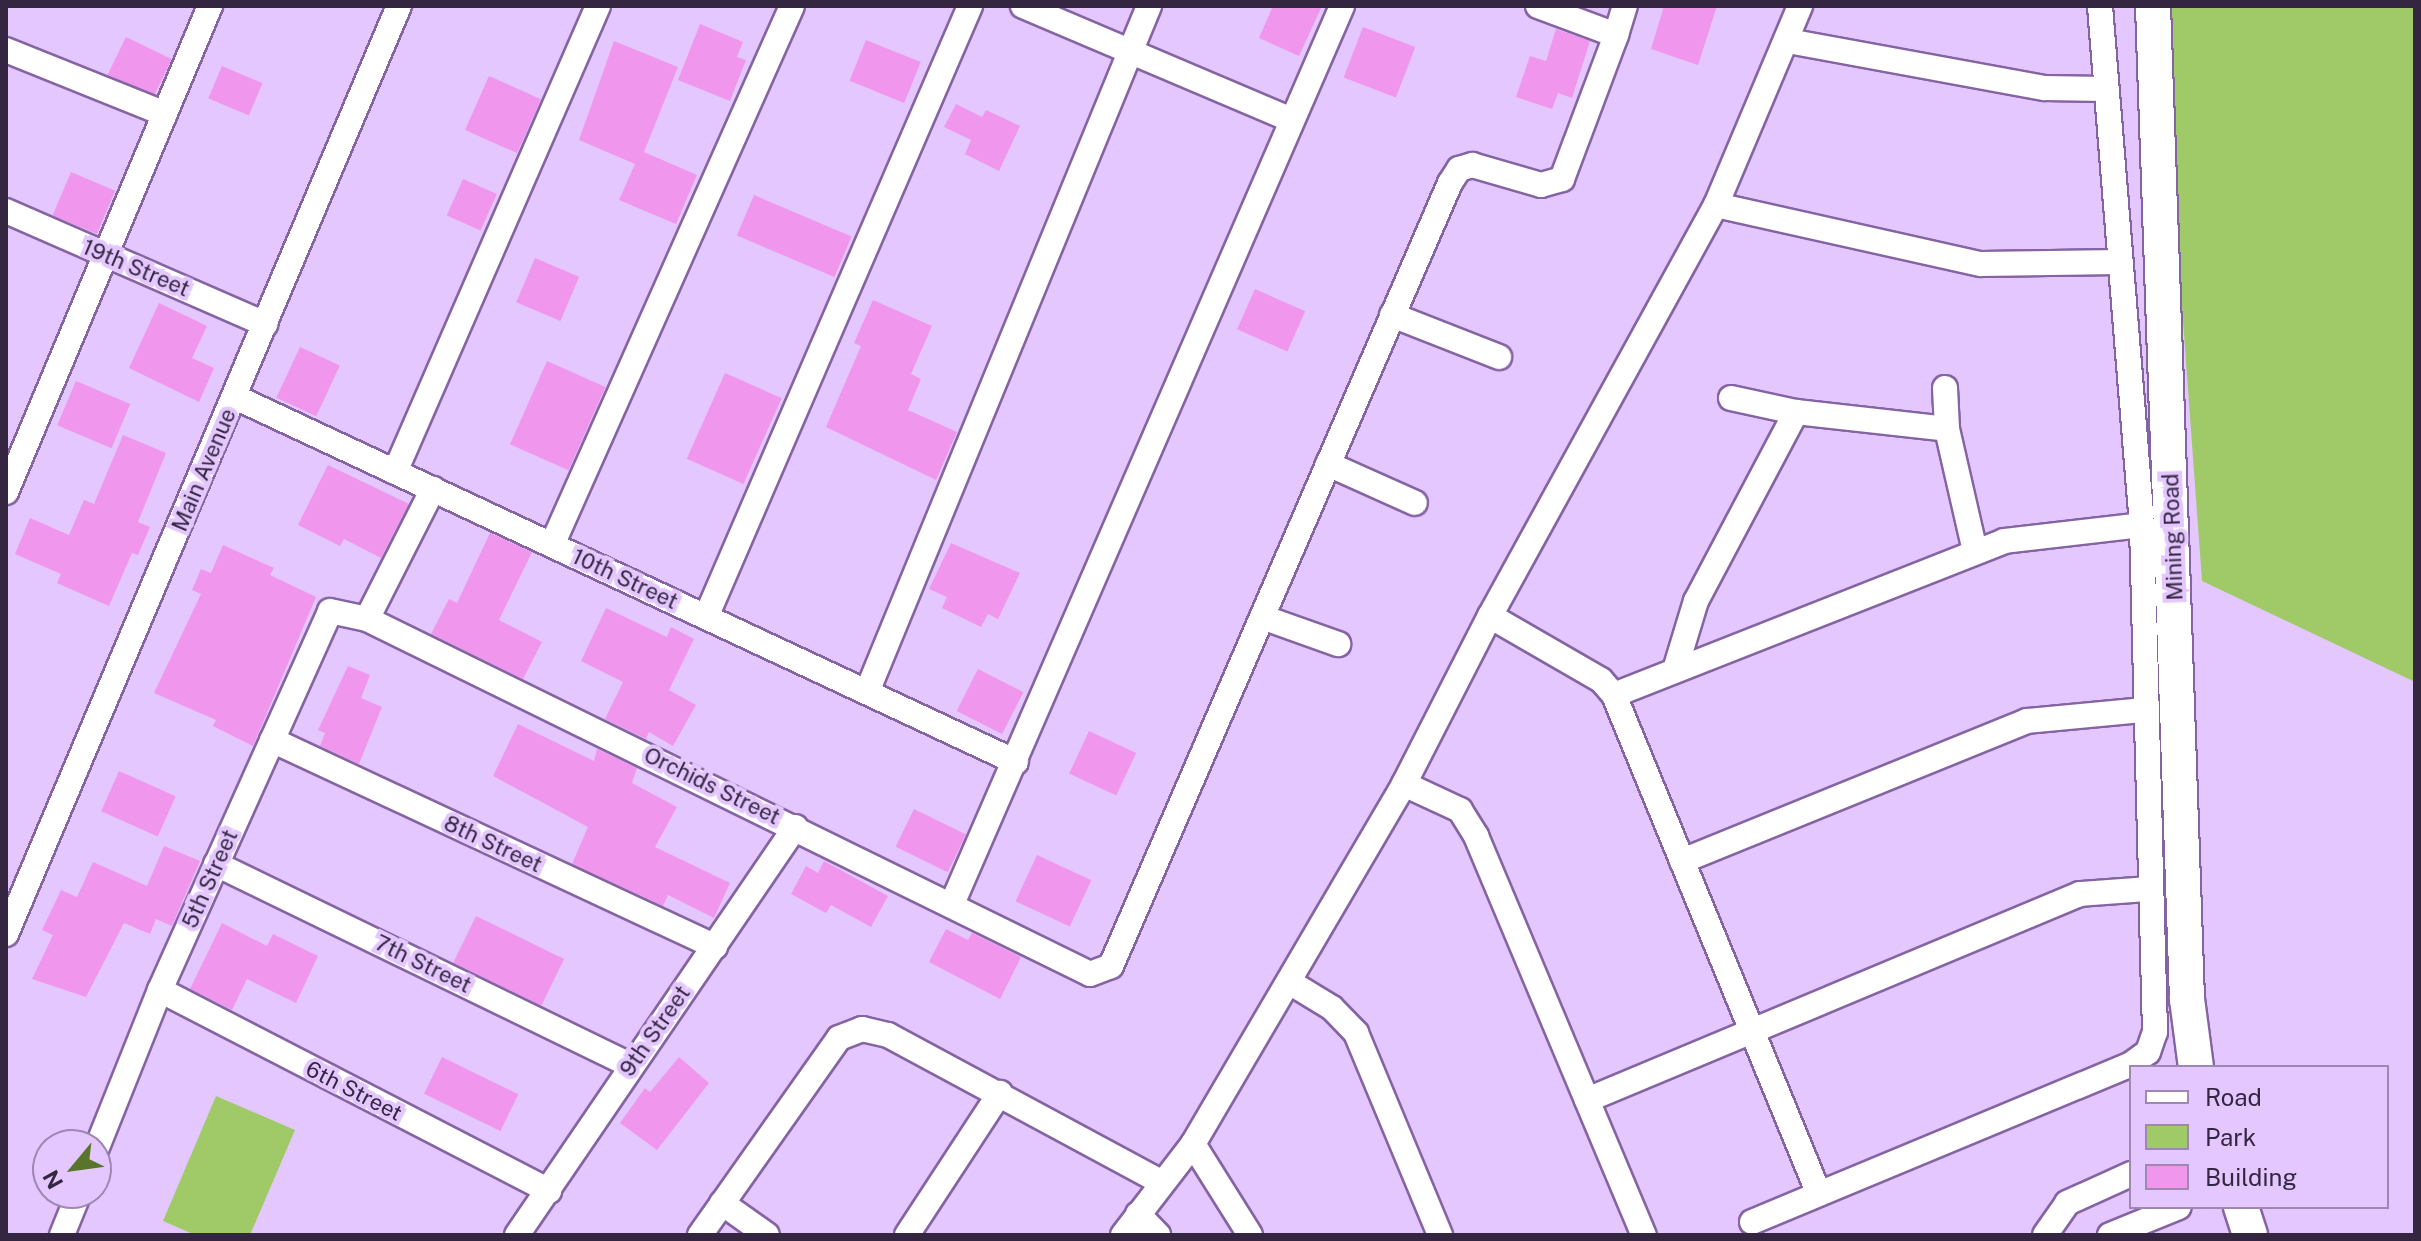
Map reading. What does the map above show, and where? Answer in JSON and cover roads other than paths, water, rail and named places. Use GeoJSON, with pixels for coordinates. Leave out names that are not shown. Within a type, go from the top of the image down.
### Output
{"type":"FeatureCollection","features":[{"type":"Feature","properties":{"kind":"street"},"geometry":{"type":"LineString","coordinates":[[6,492],[210,6]]}},
{"type":"Feature","properties":{"kind":"street","name":"Main Avenue"},"geometry":{"type":"LineString","coordinates":[[6,934],[399,6]]}},
{"type":"Feature","properties":{"kind":"street"},"geometry":{"type":"LineString","coordinates":[[395,472],[598,6]]}},
{"type":"Feature","properties":{"kind":"street"},"geometry":{"type":"LineString","coordinates":[[552,545],[792,6]]}},
{"type":"Feature","properties":{"kind":"street"},"geometry":{"type":"LineString","coordinates":[[706,617],[970,6]]}},
{"type":"Feature","properties":{"kind":"street"},"geometry":{"type":"LineString","coordinates":[[1023,6],[1292,120]]}},
{"type":"Feature","properties":{"kind":"street"},"geometry":{"type":"LineString","coordinates":[[867,692],[1149,6]]}},
{"type":"Feature","properties":{"kind":"street"},"geometry":{"type":"LineString","coordinates":[[952,904],[1342,6]]}},
{"type":"Feature","properties":{"kind":"street"},"geometry":{"type":"LineString","coordinates":[[1538,6],[1616,35]]}},
{"type":"Feature","properties":{"kind":"street"},"geometry":{"type":"LineString","coordinates":[[1338,644],[1262,617],[1392,315],[1459,169],[1472,165],[1541,185],[1562,179],[1625,6]]}},
{"type":"Feature","properties":{"kind":"street"},"geometry":{"type":"LineString","coordinates":[[1123,1235],[1193,1144],[1291,983],[1404,784],[1490,616],[1716,205],[1788,41],[1800,6]]}},
{"type":"Feature","properties":{"kind":"street"},"geometry":{"type":"LineString","coordinates":[[2100,6],[2142,525],[2143,710],[2155,1032],[2148,1052],[2130,1065]]}},
{"type":"Feature","properties":{"kind":"street","name":"Mining Road"},"geometry":{"type":"LineString","coordinates":[[2153,6],[2187,999],[2196,1065]]}},
{"type":"Feature","properties":{"kind":"street"},"geometry":{"type":"LineString","coordinates":[[1788,41],[2045,88],[2105,89]]}},
{"type":"Feature","properties":{"kind":"street"},"geometry":{"type":"LineString","coordinates":[[6,50],[165,114]]}},
{"type":"Feature","properties":{"kind":"street"},"geometry":{"type":"LineString","coordinates":[[1716,205],[1981,264],[2119,262]]}},
{"type":"Feature","properties":{"kind":"street","name":"19th Street"},"geometry":{"type":"LineString","coordinates":[[6,211],[265,324]]}},
{"type":"Feature","properties":{"kind":"street"},"geometry":{"type":"LineString","coordinates":[[1392,315],[1499,357]]}},
{"type":"Feature","properties":{"kind":"street"},"geometry":{"type":"LineString","coordinates":[[1945,388],[1947,429],[1975,551]]}},
{"type":"Feature","properties":{"kind":"street","name":"10th Street"},"geometry":{"type":"LineString","coordinates":[[235,397],[1016,762]]}},
{"type":"Feature","properties":{"kind":"street"},"geometry":{"type":"LineString","coordinates":[[1731,398],[1796,412],[1947,429]]}},
{"type":"Feature","properties":{"kind":"street"},"geometry":{"type":"LineString","coordinates":[[1675,670],[1696,601],[1796,412]]}},
{"type":"Feature","properties":{"kind":"street"},"geometry":{"type":"LineString","coordinates":[[1328,464],[1415,503]]}},
{"type":"Feature","properties":{"kind":"street"},"geometry":{"type":"LineString","coordinates":[[367,619],[433,489]]}},
{"type":"Feature","properties":{"kind":"street"},"geometry":{"type":"LineString","coordinates":[[1614,695],[2004,541],[2142,525]]}},
{"type":"Feature","properties":{"kind":"street","name":"Orchids Street"},"geometry":{"type":"LineString","coordinates":[[330,611],[367,619],[1090,974],[1111,966],[1262,617]]}},
{"type":"Feature","properties":{"kind":"street","name":"5th Street"},"geometry":{"type":"LineString","coordinates":[[104,1129],[160,990],[330,611]]}},
{"type":"Feature","properties":{"kind":"street"},"geometry":{"type":"LineString","coordinates":[[1490,616],[1601,680],[1614,695],[1819,1194]]}},
{"type":"Feature","properties":{"kind":"street"},"geometry":{"type":"LineString","coordinates":[[1682,861],[2027,721],[2143,710]]}},
{"type":"Feature","properties":{"kind":"street","name":"8th Street"},"geometry":{"type":"LineString","coordinates":[[272,740],[715,947]]}},
{"type":"Feature","properties":{"kind":"street"},"geometry":{"type":"LineString","coordinates":[[1404,784],[1460,810],[1476,836],[1644,1235]]}},
{"type":"Feature","properties":{"kind":"street","name":"9th Street"},"geometry":{"type":"LineString","coordinates":[[517,1235],[795,827]]}},
{"type":"Feature","properties":{"kind":"street","name":"7th Street"},"geometry":{"type":"LineString","coordinates":[[216,864],[630,1065]]}},
{"type":"Feature","properties":{"kind":"street"},"geometry":{"type":"LineString","coordinates":[[1587,1100],[2080,894],[2148,889]]}},
{"type":"Feature","properties":{"kind":"street"},"geometry":{"type":"LineString","coordinates":[[1291,983],[1332,1008],[1356,1033],[1440,1235]]}},
{"type":"Feature","properties":{"kind":"street","name":"6th Street"},"geometry":{"type":"LineString","coordinates":[[160,990],[549,1191]]}},
{"type":"Feature","properties":{"kind":"street"},"geometry":{"type":"LineString","coordinates":[[700,1235],[839,1038],[862,1029],[888,1035],[1161,1182]]}},
{"type":"Feature","properties":{"kind":"street"},"geometry":{"type":"LineString","coordinates":[[1752,1222],[2129,1065]]}},
{"type":"Feature","properties":{"kind":"street"},"geometry":{"type":"LineString","coordinates":[[907,1235],[1000,1093]]}},
{"type":"Feature","properties":{"kind":"street"},"geometry":{"type":"LineString","coordinates":[[1193,1144],[1250,1235]]}},
{"type":"Feature","properties":{"kind":"street"},"geometry":{"type":"LineString","coordinates":[[2047,1235],[2053,1216],[2067,1203],[2129,1175]]}},
{"type":"Feature","properties":{"kind":"street"},"geometry":{"type":"LineString","coordinates":[[722,1203],[767,1235]]}},
{"type":"Feature","properties":{"kind":"street"},"geometry":{"type":"LineString","coordinates":[[62,1235],[73,1209]]}},
{"type":"Feature","properties":{"kind":"street"},"geometry":{"type":"LineString","coordinates":[[2110,1235],[2166,1209]]}},
{"type":"Feature","properties":{"kind":"street"},"geometry":{"type":"LineString","coordinates":[[2242,1209],[2250,1235]]}},
{"type":"Feature","properties":{"kind":"street"},"geometry":{"type":"LineString","coordinates":[[1138,1214],[1158,1235]]}}]}
